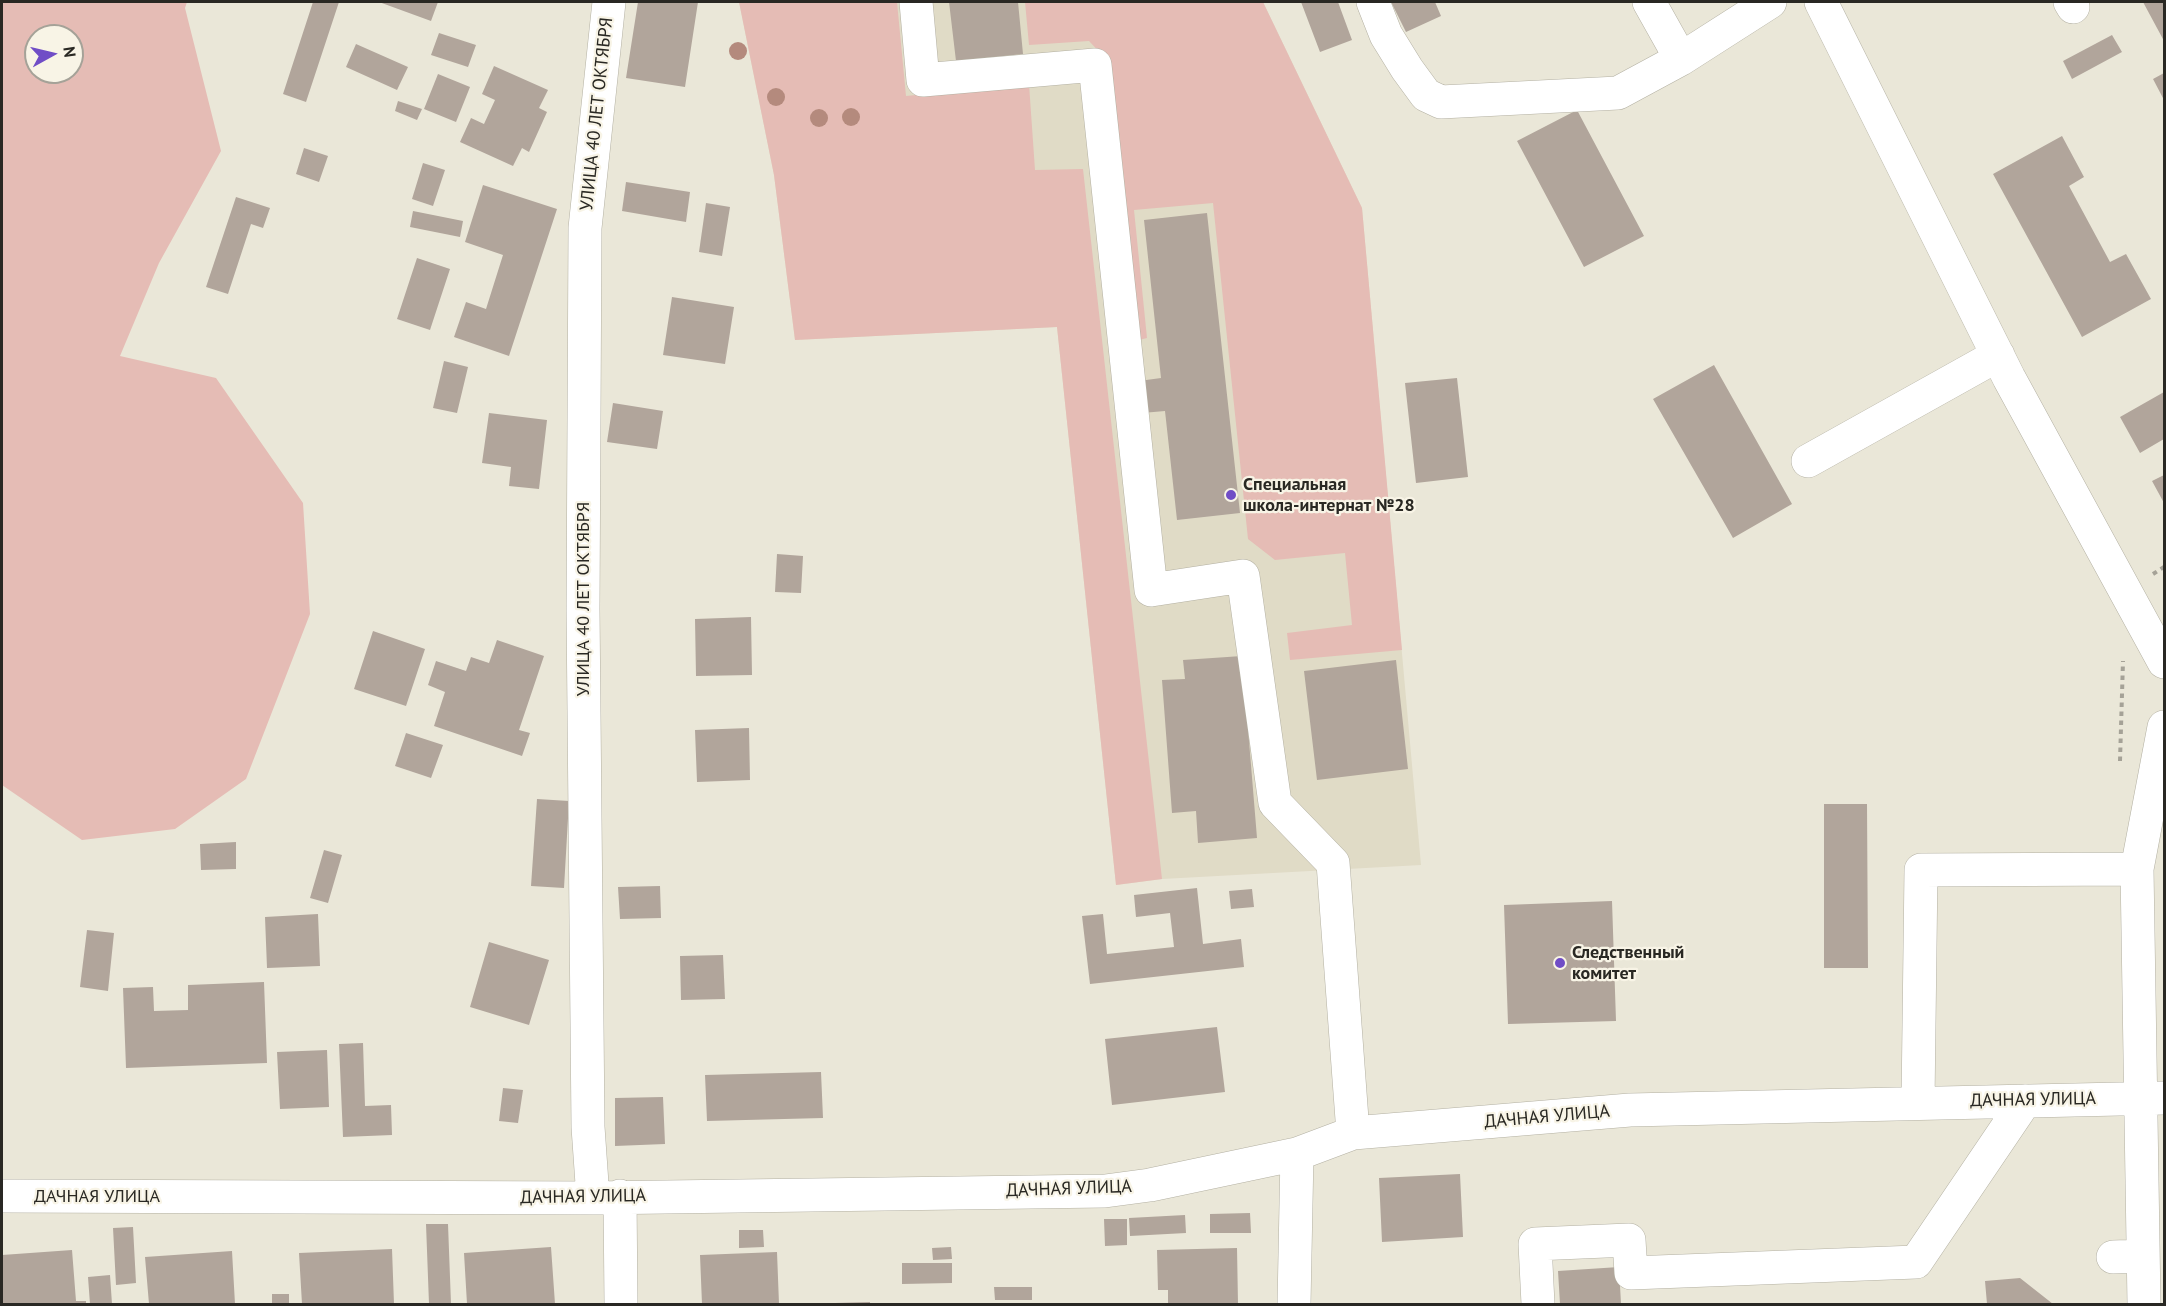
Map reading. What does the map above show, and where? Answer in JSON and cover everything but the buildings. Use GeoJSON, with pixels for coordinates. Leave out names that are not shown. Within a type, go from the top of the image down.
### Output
{"type":"FeatureCollection","features":[{"type":"Feature","properties":{"kind":"street","name":"УЛИЦА 40 ЛЕТ ОКТЯБРЯ"},"geometry":{"type":"LineString","coordinates":[[609,2],[585,228],[584,620],[588,1127],[606,1197],[621,1305]]}},
{"type":"Feature","properties":{"kind":"street"},"geometry":{"type":"LineString","coordinates":[[915,2],[923,80],[1095,65],[1150,590],[1243,576],[1275,803],[1333,862],[1353,1133]]}},
{"type":"Feature","properties":{"kind":"street"},"geometry":{"type":"LineString","coordinates":[[1373,2],[1386,35],[1407,69],[1426,95],[1441,102],[1618,93],[1681,59],[1770,2]]}},
{"type":"Feature","properties":{"kind":"street"},"geometry":{"type":"LineString","coordinates":[[1649,2],[1681,59]]}},
{"type":"Feature","properties":{"kind":"street"},"geometry":{"type":"LineString","coordinates":[[1821,2],[1998,356],[2164,662]]}},
{"type":"Feature","properties":{"kind":"street"},"geometry":{"type":"LineString","coordinates":[[1808,461],[1998,356]]}},
{"type":"Feature","properties":{"kind":"street"},"geometry":{"type":"LineString","coordinates":[[2144,1305],[2128,1257],[2153,1099],[2137,869],[2164,727]]}},
{"type":"Feature","properties":{"kind":"street"},"geometry":{"type":"LineString","coordinates":[[1918,1102],[1921,870],[2137,869]]}},
{"type":"Feature","properties":{"kind":"street","name":"ДАЧНАЯ УЛИЦА"},"geometry":{"type":"LineString","coordinates":[[2,1196],[606,1197],[1105,1191],[1149,1185],[1297,1154],[1353,1133],[1630,1110],[1918,1102],[2153,1099]]}},
{"type":"Feature","properties":{"kind":"street"},"geometry":{"type":"LineString","coordinates":[[1538,1305],[1536,1244],[1629,1240],[1631,1273],[1916,1262],[2025,1101]]}},
{"type":"Feature","properties":{"kind":"street"},"geometry":{"type":"LineString","coordinates":[[1294,1305],[1297,1154]]}},
{"type":"Feature","properties":{"kind":"shaded area"},"geometry":{"type":"Polygon","coordinates":[[[2,2],[187,2],[185,8],[221,151],[159,263],[120,356],[216,378],[303,503],[310,614],[246,779],[175,829],[82,840],[2,785],[2,2]]]}},
{"type":"Feature","properties":{"kind":"shaded area","name":"Специальная школа-интернат №28"},"geometry":{"type":"Polygon","coordinates":[[[739,2],[1263,2],[1362,208],[1421,865],[1162,879],[1116,885],[1057,327],[795,340],[774,175],[739,2]]]}},
{"type":"Feature","properties":{"kind":"shaded area"},"geometry":{"type":"Polygon","coordinates":[[[739,2],[897,2],[906,96],[1029,84],[1035,170],[1083,169],[1162,879],[1116,885],[1057,327],[795,340],[774,175],[739,2]]]}},
{"type":"Feature","properties":{"kind":"shaded area"},"geometry":{"type":"Polygon","coordinates":[[[1025,2],[1263,2],[1362,208],[1402,650],[1290,660],[1287,633],[1352,625],[1345,553],[1275,560],[1248,539],[1213,203],[1134,210],[1147,338],[1139,340],[1109,62],[1089,41],[1029,45],[1025,2]]]}},
{"type":"Feature","properties":{"kind":"place","name":"Специальная школа-интернат №28"},"geometry":{"type":"Point","coordinates":[1231,495]}},
{"type":"Feature","properties":{"kind":"place","name":"Следственный комитет"},"geometry":{"type":"Point","coordinates":[1560,963]}}]}
